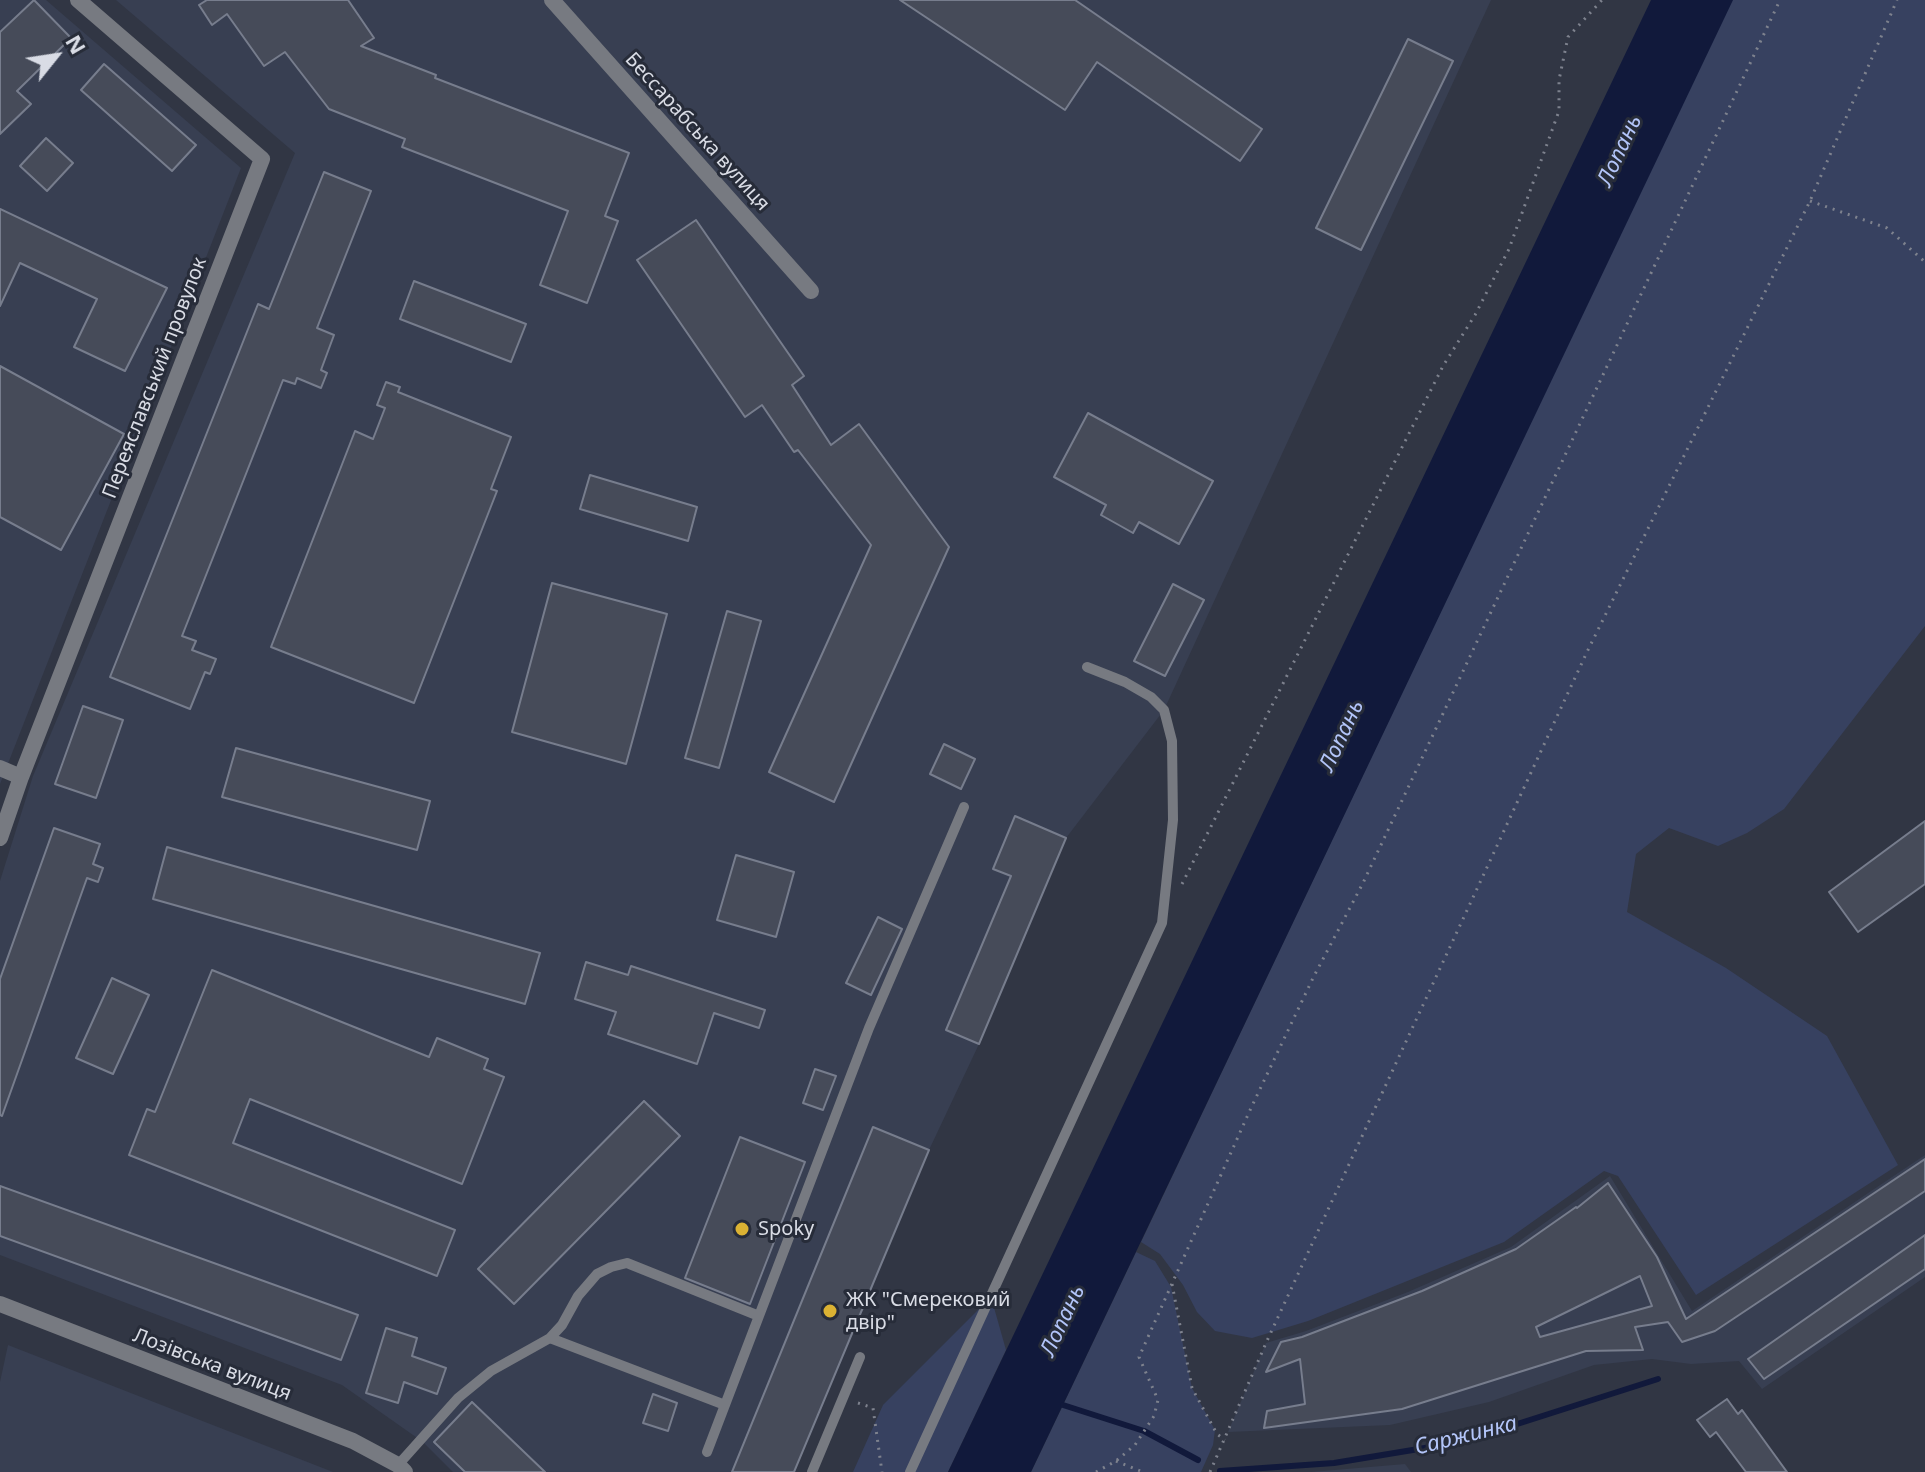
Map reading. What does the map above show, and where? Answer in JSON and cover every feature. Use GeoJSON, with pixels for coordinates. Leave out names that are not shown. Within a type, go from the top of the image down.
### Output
{"type":"FeatureCollection","features":[{"type":"Feature","properties":{"kind":"street","name":"Переяславський провулок"},"geometry":{"type":"LineString","coordinates":[[0,838],[262,159],[78,0]]}},
{"type":"Feature","properties":{"kind":"street","name":"Бессарабська вулиця"},"geometry":{"type":"LineString","coordinates":[[552,0],[811,291]]}},
{"type":"Feature","properties":{"kind":"street"},"geometry":{"type":"LineString","coordinates":[[0,768],[21,777]]}},
{"type":"Feature","properties":{"kind":"street","name":"Лозівська вулиця"},"geometry":{"type":"LineString","coordinates":[[0,1304],[353,1441],[402,1468]]}},
{"type":"Feature","properties":{"kind":"lane"},"geometry":{"type":"LineString","coordinates":[[910,1472],[1162,923],[1173,820],[1172,741],[1164,710],[1151,697],[1125,682],[1087,667]]}},
{"type":"Feature","properties":{"kind":"lane"},"geometry":{"type":"LineString","coordinates":[[707,1452],[869,1028],[964,807]]}},
{"type":"Feature","properties":{"kind":"lane"},"geometry":{"type":"LineString","coordinates":[[402,1468],[458,1398],[491,1371],[550,1338],[562,1325],[578,1296],[597,1274],[611,1267],[627,1263],[759,1316]]}},
{"type":"Feature","properties":{"kind":"lane"},"geometry":{"type":"LineString","coordinates":[[550,1338],[725,1405]]}},
{"type":"Feature","properties":{"kind":"lane"},"geometry":{"type":"LineString","coordinates":[[812,1472],[860,1357]]}},
{"type":"Feature","properties":{"kind":"path"},"geometry":{"type":"LineString","coordinates":[[1177,895],[1443,366],[1475,315],[1509,249],[1559,111],[1559,80],[1568,37],[1602,0]]}},
{"type":"Feature","properties":{"kind":"path"},"geometry":{"type":"LineString","coordinates":[[1096,1472],[1135,1445],[1154,1416],[1158,1400],[1139,1357],[1313,978],[1363,883],[1780,0]]}},
{"type":"Feature","properties":{"kind":"path"},"geometry":{"type":"LineString","coordinates":[[1210,1472],[1273,1329],[1587,652],[1810,201],[1897,0]]}},
{"type":"Feature","properties":{"kind":"path"},"geometry":{"type":"LineString","coordinates":[[1810,201],[1887,228],[1925,262]]}},
{"type":"Feature","properties":{"kind":"path"},"geometry":{"type":"LineString","coordinates":[[1172,1284],[1192,1388],[1217,1434],[1225,1440]]}},
{"type":"Feature","properties":{"kind":"path"},"geometry":{"type":"LineString","coordinates":[[843,1398],[873,1408],[882,1472]]}},
{"type":"Feature","properties":{"kind":"path"},"geometry":{"type":"LineString","coordinates":[[1116,1461],[1143,1472]]}},
{"type":"Feature","properties":{"kind":"shaded area"},"geometry":{"type":"Polygon","coordinates":[[[0,0],[46,0],[241,168],[0,784],[0,0]]]}},
{"type":"Feature","properties":{"kind":"shaded area"},"geometry":{"type":"Polygon","coordinates":[[[116,0],[1491,0],[1164,710],[1066,838],[979,1044],[929,1150],[794,1472],[453,1472],[423,1442],[342,1385],[0,1255],[0,881],[33,776],[295,153],[116,0]]]}},
{"type":"Feature","properties":{"kind":"shaded area"},"geometry":{"type":"Polygon","coordinates":[[[1731,0],[1925,0],[1925,626],[1784,809],[1747,833],[1718,846],[1669,828],[1636,854],[1627,912],[1726,968],[1827,1036],[1898,1165],[1696,1295],[1618,1176],[1604,1171],[1504,1242],[1308,1321],[1252,1338],[1215,1331],[1197,1312],[1183,1285],[1160,1254],[1141,1242],[1731,0]]]}},
{"type":"Feature","properties":{"kind":"shaded area"},"geometry":{"type":"Polygon","coordinates":[[[1925,1155],[1925,1277],[1762,1389],[1739,1361],[1691,1364],[1652,1359],[1594,1365],[1489,1402],[1390,1425],[1228,1432],[1266,1343],[1408,1292],[1511,1247],[1610,1176],[1692,1311],[1925,1155]]]}},
{"type":"Feature","properties":{"kind":"shaded area"},"geometry":{"type":"Polygon","coordinates":[[[1136,1252],[1155,1261],[1171,1287],[1192,1388],[1215,1430],[1213,1445],[1201,1472],[1031,1472],[1136,1252]]]}},
{"type":"Feature","properties":{"kind":"shaded area"},"geometry":{"type":"Polygon","coordinates":[[[991,1297],[1006,1350],[948,1472],[853,1472],[883,1405],[991,1297]]]}},
{"type":"Feature","properties":{"kind":"shaded area"},"geometry":{"type":"Polygon","coordinates":[[[8,1345],[333,1472],[0,1472],[0,1382],[8,1345]]]}},
{"type":"Feature","properties":{"kind":"shaded area"},"geometry":{"type":"Polygon","coordinates":[[[1405,1464],[1411,1472],[1311,1472],[1405,1464]]]}},
{"type":"Feature","properties":{"kind":"water","name":"Лопань"},"geometry":{"type":"Polygon","coordinates":[[[1651,0],[1733,0],[1031,1472],[948,1472],[1651,0]]]}},
{"type":"Feature","properties":{"kind":"building"},"geometry":{"type":"Polygon","coordinates":[[[34,0],[71,38],[17,91],[31,104],[0,134],[0,32],[34,0]]]}},
{"type":"Feature","properties":{"kind":"building"},"geometry":{"type":"Polygon","coordinates":[[[207,0],[348,0],[374,38],[361,46],[629,153],[605,216],[618,221],[587,303],[540,285],[568,211],[402,147],[405,139],[329,109],[285,52],[264,66],[227,14],[212,25],[199,5],[207,0]]]}},
{"type":"Feature","properties":{"kind":"building"},"geometry":{"type":"Polygon","coordinates":[[[900,0],[1075,0],[1262,129],[1240,161],[1097,62],[1065,110],[900,0]]]}},
{"type":"Feature","properties":{"kind":"building"},"geometry":{"type":"Polygon","coordinates":[[[1408,39],[1453,61],[1361,250],[1316,228],[1408,39]]]}},
{"type":"Feature","properties":{"kind":"building"},"geometry":{"type":"Polygon","coordinates":[[[104,64],[196,145],[172,171],[81,90],[104,64]]]}},
{"type":"Feature","properties":{"kind":"building"},"geometry":{"type":"Polygon","coordinates":[[[46,138],[73,163],[47,191],[20,166],[46,138]]]}},
{"type":"Feature","properties":{"kind":"building"},"geometry":{"type":"Polygon","coordinates":[[[324,172],[371,191],[317,328],[334,335],[321,370],[327,373],[321,388],[297,378],[295,384],[283,380],[182,636],[196,641],[192,650],[216,659],[210,674],[205,672],[190,709],[110,677],[258,304],[269,309],[324,172]]]}},
{"type":"Feature","properties":{"kind":"building"},"geometry":{"type":"Polygon","coordinates":[[[0,209],[167,288],[125,371],[74,347],[97,299],[20,263],[0,306],[0,209]]]}},
{"type":"Feature","properties":{"kind":"building"},"geometry":{"type":"Polygon","coordinates":[[[696,220],[804,376],[792,385],[831,445],[859,424],[949,547],[834,802],[769,772],[871,545],[798,450],[794,452],[762,405],[745,417],[637,260],[696,220]]]}},
{"type":"Feature","properties":{"kind":"building"},"geometry":{"type":"Polygon","coordinates":[[[414,281],[526,324],[511,362],[400,319],[414,281]]]}},
{"type":"Feature","properties":{"kind":"building"},"geometry":{"type":"Polygon","coordinates":[[[0,366],[124,434],[61,550],[0,517],[0,366]]]}},
{"type":"Feature","properties":{"kind":"building"},"geometry":{"type":"Polygon","coordinates":[[[386,382],[400,387],[398,392],[511,437],[491,489],[497,491],[414,703],[271,647],[355,431],[373,439],[385,408],[377,405],[386,382]]]}},
{"type":"Feature","properties":{"kind":"building"},"geometry":{"type":"Polygon","coordinates":[[[1088,413],[1213,481],[1179,544],[1139,522],[1133,533],[1101,515],[1106,505],[1054,477],[1088,413]]]}},
{"type":"Feature","properties":{"kind":"building"},"geometry":{"type":"Polygon","coordinates":[[[590,475],[697,507],[688,541],[580,509],[590,475]]]}},
{"type":"Feature","properties":{"kind":"building"},"geometry":{"type":"Polygon","coordinates":[[[552,583],[667,614],[626,764],[512,732],[552,583]]]}},
{"type":"Feature","properties":{"kind":"building"},"geometry":{"type":"Polygon","coordinates":[[[1173,584],[1204,600],[1165,676],[1134,661],[1173,584]]]}},
{"type":"Feature","properties":{"kind":"building"},"geometry":{"type":"Polygon","coordinates":[[[727,611],[761,621],[719,768],[685,758],[727,611]]]}},
{"type":"Feature","properties":{"kind":"building"},"geometry":{"type":"Polygon","coordinates":[[[83,706],[123,720],[96,798],[55,784],[83,706]]]}},
{"type":"Feature","properties":{"kind":"building"},"geometry":{"type":"Polygon","coordinates":[[[944,744],[975,759],[961,789],[930,774],[944,744]]]}},
{"type":"Feature","properties":{"kind":"building"},"geometry":{"type":"Polygon","coordinates":[[[236,748],[430,801],[417,850],[222,797],[236,748]]]}},
{"type":"Feature","properties":{"kind":"building"},"geometry":{"type":"Polygon","coordinates":[[[1015,816],[1066,838],[979,1044],[946,1030],[1011,876],[993,869],[1015,816]]]}},
{"type":"Feature","properties":{"kind":"building"},"geometry":{"type":"Polygon","coordinates":[[[1925,821],[1925,884],[1858,932],[1829,892],[1925,821]]]}},
{"type":"Feature","properties":{"kind":"building"},"geometry":{"type":"Polygon","coordinates":[[[54,828],[100,844],[93,864],[103,868],[98,882],[87,878],[2,1116],[0,979],[54,828]]]}},
{"type":"Feature","properties":{"kind":"building"},"geometry":{"type":"Polygon","coordinates":[[[167,847],[540,953],[525,1004],[153,899],[167,847]]]}},
{"type":"Feature","properties":{"kind":"building"},"geometry":{"type":"Polygon","coordinates":[[[736,855],[794,872],[776,937],[717,920],[736,855]]]}},
{"type":"Feature","properties":{"kind":"building"},"geometry":{"type":"Polygon","coordinates":[[[878,917],[902,929],[871,995],[846,983],[878,917]]]}},
{"type":"Feature","properties":{"kind":"building"},"geometry":{"type":"Polygon","coordinates":[[[586,962],[628,975],[631,966],[765,1010],[759,1028],[714,1013],[697,1064],[608,1034],[616,1012],[575,999],[586,962]]]}},
{"type":"Feature","properties":{"kind":"building"},"geometry":{"type":"Polygon","coordinates":[[[212,970],[429,1057],[437,1038],[488,1059],[484,1069],[504,1077],[462,1184],[250,1099],[233,1143],[455,1230],[437,1276],[129,1155],[147,1109],[155,1112],[212,970]]]}},
{"type":"Feature","properties":{"kind":"building"},"geometry":{"type":"Polygon","coordinates":[[[112,978],[149,995],[113,1074],[76,1058],[112,978]]]}},
{"type":"Feature","properties":{"kind":"building"},"geometry":{"type":"Polygon","coordinates":[[[815,1069],[836,1076],[823,1110],[803,1103],[815,1069]]]}},
{"type":"Feature","properties":{"kind":"building"},"geometry":{"type":"Polygon","coordinates":[[[644,1101],[680,1136],[514,1304],[478,1269],[644,1101]]]}},
{"type":"Feature","properties":{"kind":"building","name":"ЖК \"Смерековий двір\""},"geometry":{"type":"Polygon","coordinates":[[[873,1127],[929,1150],[794,1472],[732,1472],[873,1127]]]}},
{"type":"Feature","properties":{"kind":"building"},"geometry":{"type":"Polygon","coordinates":[[[740,1137],[805,1162],[750,1304],[685,1278],[740,1137]]]}},
{"type":"Feature","properties":{"kind":"building"},"geometry":{"type":"Polygon","coordinates":[[[1925,1159],[1925,1191],[1715,1331],[1682,1342],[1668,1322],[1635,1327],[1643,1350],[1586,1351],[1402,1409],[1264,1428],[1267,1411],[1305,1404],[1300,1359],[1266,1372],[1281,1342],[1302,1337],[1422,1291],[1516,1249],[1608,1183],[1657,1257],[1686,1319],[1925,1159]],[[1640,1276],[1536,1327],[1540,1337],[1652,1306],[1640,1276]]]}},
{"type":"Feature","properties":{"kind":"building"},"geometry":{"type":"Polygon","coordinates":[[[0,1186],[358,1315],[341,1360],[0,1236],[0,1186]]]}},
{"type":"Feature","properties":{"kind":"building"},"geometry":{"type":"Polygon","coordinates":[[[1925,1235],[1925,1269],[1764,1379],[1748,1359],[1925,1235]]]}},
{"type":"Feature","properties":{"kind":"building"},"geometry":{"type":"Polygon","coordinates":[[[386,1328],[417,1338],[412,1356],[446,1368],[437,1394],[404,1382],[398,1403],[366,1393],[386,1328]]]}},
{"type":"Feature","properties":{"kind":"building"},"geometry":{"type":"Polygon","coordinates":[[[653,1394],[677,1403],[668,1431],[643,1423],[653,1394]]]}},
{"type":"Feature","properties":{"kind":"building"},"geometry":{"type":"Polygon","coordinates":[[[1727,1399],[1738,1414],[1742,1410],[1787,1472],[1746,1472],[1716,1432],[1710,1437],[1697,1420],[1727,1399]]]}},
{"type":"Feature","properties":{"kind":"building"},"geometry":{"type":"Polygon","coordinates":[[[472,1402],[545,1472],[465,1472],[434,1442],[472,1402]]]}},
{"type":"Feature","properties":{"kind":"waterway","name":"Саржинка"},"geometry":{"type":"LineString","coordinates":[[1220,1471],[1334,1463],[1461,1442],[1658,1379]]}},
{"type":"Feature","properties":{"kind":"waterway","name":"Саржинка"},"geometry":{"type":"LineString","coordinates":[[1063,1405],[1144,1431],[1198,1460]]}},
{"type":"Feature","properties":{"kind":"place","name":"Spoky"},"geometry":{"type":"Point","coordinates":[742,1229]}},
{"type":"Feature","properties":{"kind":"place","name":"ЖК \"Смерековий двір\""},"geometry":{"type":"Point","coordinates":[830,1311]}}]}
